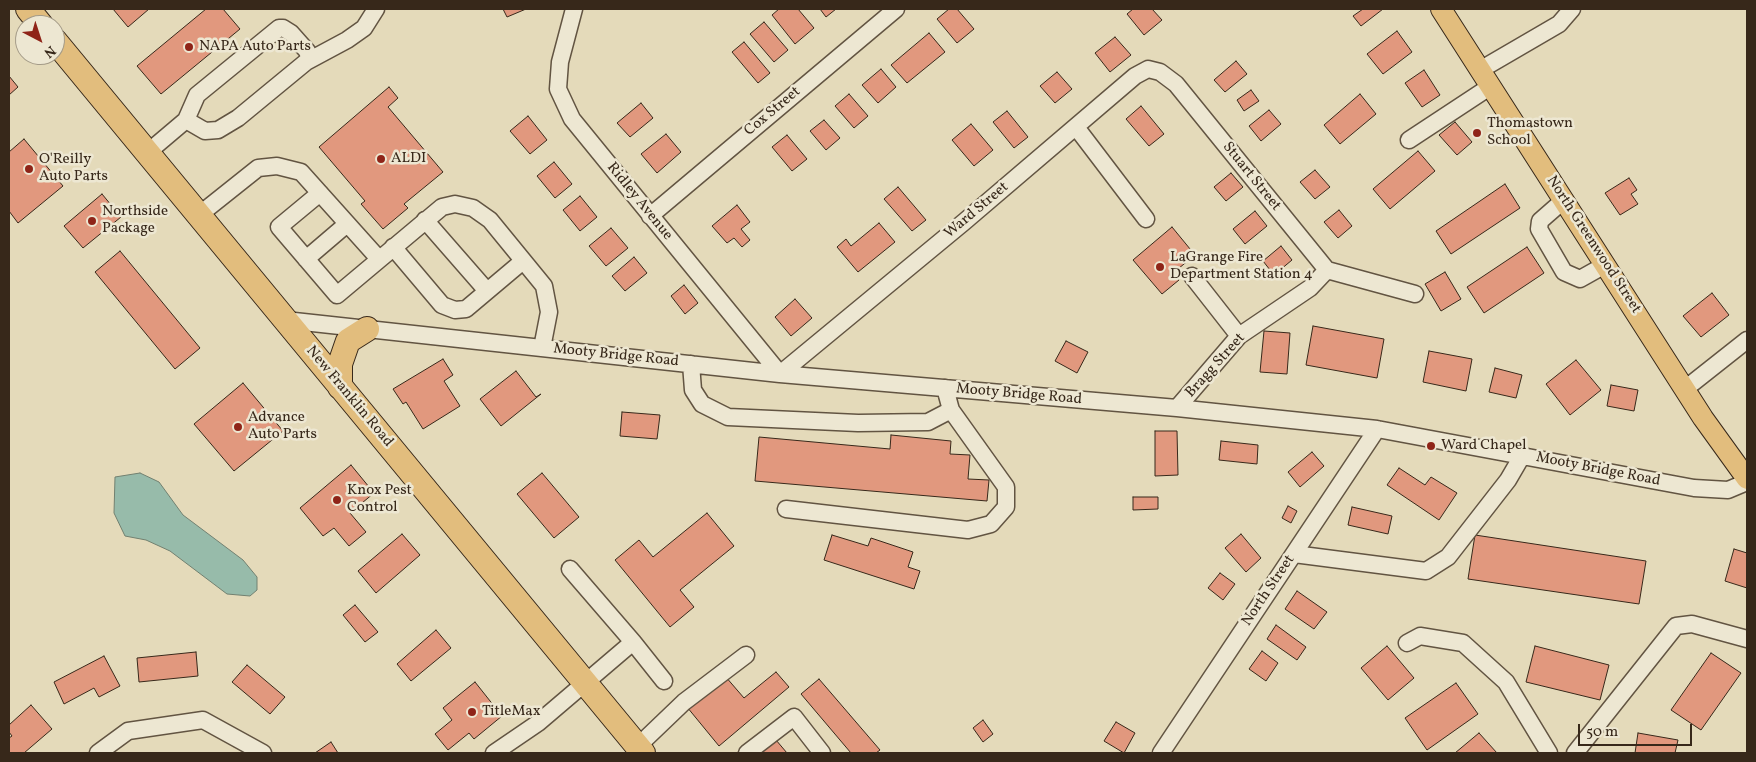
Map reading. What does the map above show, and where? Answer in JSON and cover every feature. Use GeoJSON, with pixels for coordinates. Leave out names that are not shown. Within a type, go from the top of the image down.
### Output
{"type":"FeatureCollection","features":[{"type":"Feature","properties":{"kind":"highway","name":"New Franklin Road"},"geometry":{"type":"LineString","coordinates":[[65,53],[640,750]]}},
{"type":"Feature","properties":{"kind":"highway"},"geometry":{"type":"LineString","coordinates":[[340,387],[340,364],[348,340],[367,329]]}},
{"type":"Feature","properties":{"kind":"main road","name":"North Greenwood Street"},"geometry":{"type":"LineString","coordinates":[[1441,9],[1717,439],[1747,480]]}},
{"type":"Feature","properties":{"kind":"street"},"geometry":{"type":"LineString","coordinates":[[186,120],[205,131],[218,130],[238,118],[306,62],[364,28],[376,9]]}},
{"type":"Feature","properties":{"kind":"street","name":"Ridley Avenue"},"geometry":{"type":"LineString","coordinates":[[574,9],[560,62],[558,89],[572,120],[780,374]]}},
{"type":"Feature","properties":{"kind":"street","name":"Cox Street"},"geometry":{"type":"LineString","coordinates":[[650,216],[896,9]]}},
{"type":"Feature","properties":{"kind":"street"},"geometry":{"type":"LineString","coordinates":[[1409,140],[1486,78],[1559,24],[1572,9]]}},
{"type":"Feature","properties":{"kind":"street"},"geometry":{"type":"LineString","coordinates":[[147,153],[186,120],[197,95],[279,28],[291,32],[307,51],[309,57],[306,62]]}},
{"type":"Feature","properties":{"kind":"street","name":"Ward Street"},"geometry":{"type":"LineString","coordinates":[[780,374],[964,222],[1135,76],[1148,69],[1160,72],[1176,84]]}},
{"type":"Feature","properties":{"kind":"street","name":"Stuart Street"},"geometry":{"type":"LineString","coordinates":[[1176,84],[1327,270]]}},
{"type":"Feature","properties":{"kind":"street"},"geometry":{"type":"LineString","coordinates":[[1076,126],[1146,219]]}},
{"type":"Feature","properties":{"kind":"street"},"geometry":{"type":"LineString","coordinates":[[199,216],[258,168],[277,166],[301,172],[379,259]]}},
{"type":"Feature","properties":{"kind":"street"},"geometry":{"type":"LineString","coordinates":[[320,193],[279,227],[337,295],[442,207],[455,204],[473,208],[490,220],[544,286],[548,298],[549,312],[542,348]]}},
{"type":"Feature","properties":{"kind":"street"},"geometry":{"type":"LineString","coordinates":[[1564,200],[1540,222],[1539,229],[1564,272],[1580,279],[1605,265]]}},
{"type":"Feature","properties":{"kind":"street"},"geometry":{"type":"LineString","coordinates":[[426,220],[486,292]]}},
{"type":"Feature","properties":{"kind":"street"},"geometry":{"type":"LineString","coordinates":[[306,259],[347,224]]}},
{"type":"Feature","properties":{"kind":"street"},"geometry":{"type":"LineString","coordinates":[[393,247],[442,305],[455,310],[466,309],[523,260]]}},
{"type":"Feature","properties":{"kind":"street"},"geometry":{"type":"LineString","coordinates":[[1327,270],[1415,294]]}},
{"type":"Feature","properties":{"kind":"street","name":"Bragg Street"},"geometry":{"type":"LineString","coordinates":[[1177,408],[1239,336],[1310,288],[1327,270]]}},
{"type":"Feature","properties":{"kind":"street"},"geometry":{"type":"LineString","coordinates":[[1192,276],[1239,336]]}},
{"type":"Feature","properties":{"kind":"street","name":"Mooty Bridge Road"},"geometry":{"type":"LineString","coordinates":[[285,320],[780,374],[1177,408],[1378,429],[1694,488],[1728,490],[1747,480]]}},
{"type":"Feature","properties":{"kind":"street"},"geometry":{"type":"LineString","coordinates":[[1685,389],[1747,340]]}},
{"type":"Feature","properties":{"kind":"street"},"geometry":{"type":"LineString","coordinates":[[691,364],[693,390],[702,404],[728,417],[858,423],[928,422],[951,410]]}},
{"type":"Feature","properties":{"kind":"street"},"geometry":{"type":"LineString","coordinates":[[786,509],[968,530],[991,524],[1006,507],[1006,487],[951,410],[945,388]]}},
{"type":"Feature","properties":{"kind":"street","name":"North Street"},"geometry":{"type":"LineString","coordinates":[[1161,753],[1378,429]]}},
{"type":"Feature","properties":{"kind":"street"},"geometry":{"type":"LineString","coordinates":[[1294,554],[1426,572],[1448,557],[1508,480],[1522,456]]}},
{"type":"Feature","properties":{"kind":"street"},"geometry":{"type":"LineString","coordinates":[[570,569],[664,681]]}},
{"type":"Feature","properties":{"kind":"street"},"geometry":{"type":"LineString","coordinates":[[1575,753],[1676,626],[1692,624],[1747,638]]}},
{"type":"Feature","properties":{"kind":"street"},"geometry":{"type":"LineString","coordinates":[[1407,643],[1420,636],[1464,643],[1506,682],[1549,753]]}},
{"type":"Feature","properties":{"kind":"street"},"geometry":{"type":"LineString","coordinates":[[494,753],[538,723],[633,642]]}},
{"type":"Feature","properties":{"kind":"street"},"geometry":{"type":"LineString","coordinates":[[640,750],[684,702],[746,655]]}},
{"type":"Feature","properties":{"kind":"street"},"geometry":{"type":"LineString","coordinates":[[747,753],[794,717],[822,753]]}},
{"type":"Feature","properties":{"kind":"street"},"geometry":{"type":"LineString","coordinates":[[98,753],[128,731],[203,720],[263,753]]}},
{"type":"Feature","properties":{"kind":"shaded area"},"geometry":{"type":"Polygon","coordinates":[[[140,473],[159,482],[183,515],[243,560],[257,577],[257,590],[250,596],[227,594],[170,551],[146,540],[125,536],[114,513],[115,477],[140,473]]]}},
{"type":"Feature","properties":{"kind":"building"},"geometry":{"type":"Polygon","coordinates":[[[113,9],[149,9],[128,27],[113,9]]]}},
{"type":"Feature","properties":{"kind":"building","name":"NAPA Auto Parts"},"geometry":{"type":"Polygon","coordinates":[[[206,9],[223,9],[240,29],[161,94],[137,66],[206,9]]]}},
{"type":"Feature","properties":{"kind":"building"},"geometry":{"type":"Polygon","coordinates":[[[503,9],[526,9],[507,17],[503,9]]]}},
{"type":"Feature","properties":{"kind":"building"},"geometry":{"type":"Polygon","coordinates":[[[779,9],[798,9],[814,28],[795,44],[772,15],[779,9]]]}},
{"type":"Feature","properties":{"kind":"building"},"geometry":{"type":"Polygon","coordinates":[[[820,9],[836,9],[826,17],[820,9]]]}},
{"type":"Feature","properties":{"kind":"building"},"geometry":{"type":"Polygon","coordinates":[[[949,9],[957,9],[974,29],[957,43],[937,19],[949,9]]]}},
{"type":"Feature","properties":{"kind":"building"},"geometry":{"type":"Polygon","coordinates":[[[1133,9],[1152,9],[1162,20],[1144,35],[1127,14],[1133,9]]]}},
{"type":"Feature","properties":{"kind":"building"},"geometry":{"type":"Polygon","coordinates":[[[1363,9],[1383,9],[1361,26],[1353,16],[1363,9]]]}},
{"type":"Feature","properties":{"kind":"building"},"geometry":{"type":"Polygon","coordinates":[[[764,22],[788,50],[774,62],[750,34],[764,22]]]}},
{"type":"Feature","properties":{"kind":"building"},"geometry":{"type":"Polygon","coordinates":[[[1397,31],[1412,52],[1383,74],[1367,54],[1397,31]]]}},
{"type":"Feature","properties":{"kind":"building"},"geometry":{"type":"Polygon","coordinates":[[[929,33],[945,52],[907,83],[891,65],[929,33]]]}},
{"type":"Feature","properties":{"kind":"building"},"geometry":{"type":"Polygon","coordinates":[[[1115,37],[1131,55],[1110,72],[1095,53],[1115,37]]]}},
{"type":"Feature","properties":{"kind":"building"},"geometry":{"type":"Polygon","coordinates":[[[744,42],[770,73],[758,83],[732,52],[744,42]]]}},
{"type":"Feature","properties":{"kind":"building"},"geometry":{"type":"Polygon","coordinates":[[[1236,61],[1247,74],[1225,92],[1214,80],[1236,61]]]}},
{"type":"Feature","properties":{"kind":"building"},"geometry":{"type":"Polygon","coordinates":[[[881,69],[896,87],[878,103],[862,85],[881,69]]]}},
{"type":"Feature","properties":{"kind":"building"},"geometry":{"type":"Polygon","coordinates":[[[1424,70],[1440,95],[1422,107],[1405,83],[1424,70]]]}},
{"type":"Feature","properties":{"kind":"building"},"geometry":{"type":"Polygon","coordinates":[[[1057,72],[1072,89],[1055,103],[1040,86],[1057,72]]]}},
{"type":"Feature","properties":{"kind":"building"},"geometry":{"type":"Polygon","coordinates":[[[9,76],[18,87],[9,95],[9,76]]]}},
{"type":"Feature","properties":{"kind":"building","name":"ALDI"},"geometry":{"type":"Polygon","coordinates":[[[389,87],[398,98],[388,107],[443,172],[404,204],[408,208],[383,229],[361,204],[365,201],[319,147],[389,87]]]}},
{"type":"Feature","properties":{"kind":"building"},"geometry":{"type":"Polygon","coordinates":[[[1251,90],[1259,101],[1244,111],[1237,100],[1251,90]]]}},
{"type":"Feature","properties":{"kind":"building"},"geometry":{"type":"Polygon","coordinates":[[[849,94],[868,116],[854,128],[835,106],[849,94]]]}},
{"type":"Feature","properties":{"kind":"building"},"geometry":{"type":"Polygon","coordinates":[[[1360,94],[1376,114],[1340,144],[1324,125],[1360,94]]]}},
{"type":"Feature","properties":{"kind":"building"},"geometry":{"type":"Polygon","coordinates":[[[641,103],[653,118],[630,137],[617,123],[641,103]]]}},
{"type":"Feature","properties":{"kind":"building"},"geometry":{"type":"Polygon","coordinates":[[[1141,106],[1164,134],[1149,146],[1126,119],[1141,106]]]}},
{"type":"Feature","properties":{"kind":"building"},"geometry":{"type":"Polygon","coordinates":[[[1269,110],[1281,124],[1261,141],[1249,126],[1269,110]]]}},
{"type":"Feature","properties":{"kind":"building"},"geometry":{"type":"Polygon","coordinates":[[[1007,111],[1028,137],[1014,148],[993,122],[1007,111]]]}},
{"type":"Feature","properties":{"kind":"building"},"geometry":{"type":"Polygon","coordinates":[[[528,116],[547,140],[530,154],[510,131],[528,116]]]}},
{"type":"Feature","properties":{"kind":"building"},"geometry":{"type":"Polygon","coordinates":[[[824,120],[840,138],[826,150],[810,131],[824,120]]]}},
{"type":"Feature","properties":{"kind":"building"},"geometry":{"type":"Polygon","coordinates":[[[1455,122],[1472,142],[1457,155],[1439,135],[1455,122]]]}},
{"type":"Feature","properties":{"kind":"building"},"geometry":{"type":"Polygon","coordinates":[[[971,124],[993,150],[974,166],[952,140],[971,124]]]}},
{"type":"Feature","properties":{"kind":"building"},"geometry":{"type":"Polygon","coordinates":[[[666,134],[681,152],[657,173],[641,154],[666,134]]]}},
{"type":"Feature","properties":{"kind":"building"},"geometry":{"type":"Polygon","coordinates":[[[787,135],[807,159],[792,171],[772,147],[787,135]]]}},
{"type":"Feature","properties":{"kind":"building","name":"O'Reilly Auto Parts"},"geometry":{"type":"Polygon","coordinates":[[[24,139],[63,186],[18,223],[9,211],[9,152],[24,139]]]}},
{"type":"Feature","properties":{"kind":"building"},"geometry":{"type":"Polygon","coordinates":[[[1418,151],[1435,171],[1390,209],[1373,189],[1418,151]]]}},
{"type":"Feature","properties":{"kind":"building"},"geometry":{"type":"Polygon","coordinates":[[[554,162],[572,184],[555,198],[537,176],[554,162]]]}},
{"type":"Feature","properties":{"kind":"building"},"geometry":{"type":"Polygon","coordinates":[[[1315,170],[1330,187],[1315,199],[1300,182],[1315,170]]]}},
{"type":"Feature","properties":{"kind":"building"},"geometry":{"type":"Polygon","coordinates":[[[1231,173],[1243,187],[1226,201],[1214,187],[1231,173]]]}},
{"type":"Feature","properties":{"kind":"building"},"geometry":{"type":"Polygon","coordinates":[[[1629,178],[1637,190],[1631,194],[1638,204],[1620,215],[1605,193],[1629,178]]]}},
{"type":"Feature","properties":{"kind":"building"},"geometry":{"type":"Polygon","coordinates":[[[1505,184],[1520,208],[1451,254],[1436,231],[1505,184]]]}},
{"type":"Feature","properties":{"kind":"building"},"geometry":{"type":"Polygon","coordinates":[[[898,187],[926,220],[912,231],[884,199],[898,187]]]}},
{"type":"Feature","properties":{"kind":"building","name":"Northside Package"},"geometry":{"type":"Polygon","coordinates":[[[102,194],[121,217],[83,248],[64,226],[102,194]]]}},
{"type":"Feature","properties":{"kind":"building"},"geometry":{"type":"Polygon","coordinates":[[[580,196],[597,217],[580,231],[563,210],[580,196]]]}},
{"type":"Feature","properties":{"kind":"building"},"geometry":{"type":"Polygon","coordinates":[[[737,205],[750,222],[741,229],[750,240],[742,247],[734,238],[727,243],[712,226],[737,205]]]}},
{"type":"Feature","properties":{"kind":"building"},"geometry":{"type":"Polygon","coordinates":[[[1339,210],[1352,226],[1338,238],[1324,222],[1339,210]]]}},
{"type":"Feature","properties":{"kind":"building"},"geometry":{"type":"Polygon","coordinates":[[[1255,211],[1267,226],[1245,244],[1233,229],[1255,211]]]}},
{"type":"Feature","properties":{"kind":"building"},"geometry":{"type":"Polygon","coordinates":[[[879,223],[895,242],[858,272],[837,247],[846,239],[851,246],[879,223]]]}},
{"type":"Feature","properties":{"kind":"building","name":"LaGrange Fire Department Station 4"},"geometry":{"type":"Polygon","coordinates":[[[1172,227],[1195,255],[1173,273],[1179,280],[1162,294],[1133,260],[1172,227]]]}},
{"type":"Feature","properties":{"kind":"building"},"geometry":{"type":"Polygon","coordinates":[[[611,228],[628,248],[606,266],[589,246],[611,228]]]}},
{"type":"Feature","properties":{"kind":"building"},"geometry":{"type":"Polygon","coordinates":[[[1281,246],[1292,260],[1274,275],[1263,261],[1281,246]]]}},
{"type":"Feature","properties":{"kind":"building"},"geometry":{"type":"Polygon","coordinates":[[[1527,247],[1544,273],[1484,313],[1467,287],[1527,247]]]}},
{"type":"Feature","properties":{"kind":"building"},"geometry":{"type":"Polygon","coordinates":[[[120,251],[200,348],[175,369],[95,272],[120,251]]]}},
{"type":"Feature","properties":{"kind":"building"},"geometry":{"type":"Polygon","coordinates":[[[634,257],[647,273],[625,291],[612,276],[634,257]]]}},
{"type":"Feature","properties":{"kind":"building"},"geometry":{"type":"Polygon","coordinates":[[[1445,272],[1461,299],[1441,311],[1425,284],[1445,272]]]}},
{"type":"Feature","properties":{"kind":"building"},"geometry":{"type":"Polygon","coordinates":[[[684,285],[698,303],[685,314],[671,296],[684,285]]]}},
{"type":"Feature","properties":{"kind":"building"},"geometry":{"type":"Polygon","coordinates":[[[1712,293],[1729,315],[1701,337],[1683,316],[1712,293]]]}},
{"type":"Feature","properties":{"kind":"building"},"geometry":{"type":"Polygon","coordinates":[[[795,299],[812,318],[791,336],[775,317],[795,299]]]}},
{"type":"Feature","properties":{"kind":"building"},"geometry":{"type":"Polygon","coordinates":[[[1313,326],[1384,339],[1377,378],[1306,365],[1313,326]]]}},
{"type":"Feature","properties":{"kind":"building"},"geometry":{"type":"Polygon","coordinates":[[[1264,331],[1290,333],[1287,374],[1260,372],[1264,331]]]}},
{"type":"Feature","properties":{"kind":"building"},"geometry":{"type":"Polygon","coordinates":[[[1066,341],[1088,352],[1077,373],[1055,361],[1066,341]]]}},
{"type":"Feature","properties":{"kind":"building"},"geometry":{"type":"Polygon","coordinates":[[[1429,351],[1472,359],[1466,391],[1423,382],[1429,351]]]}},
{"type":"Feature","properties":{"kind":"building"},"geometry":{"type":"Polygon","coordinates":[[[443,359],[453,375],[444,381],[460,406],[423,429],[406,402],[403,404],[393,389],[443,359]]]}},
{"type":"Feature","properties":{"kind":"building"},"geometry":{"type":"Polygon","coordinates":[[[1576,360],[1601,390],[1570,415],[1546,384],[1576,360]]]}},
{"type":"Feature","properties":{"kind":"building"},"geometry":{"type":"Polygon","coordinates":[[[1495,368],[1522,375],[1516,398],[1489,392],[1495,368]]]}},
{"type":"Feature","properties":{"kind":"building"},"geometry":{"type":"Polygon","coordinates":[[[516,371],[536,397],[541,394],[501,426],[480,399],[516,371]]]}},
{"type":"Feature","properties":{"kind":"building","name":"Advance Auto Parts"},"geometry":{"type":"Polygon","coordinates":[[[243,383],[283,431],[234,471],[194,424],[243,383]]]}},
{"type":"Feature","properties":{"kind":"building"},"geometry":{"type":"Polygon","coordinates":[[[1611,385],[1638,390],[1634,411],[1607,406],[1611,385]]]}},
{"type":"Feature","properties":{"kind":"building"},"geometry":{"type":"Polygon","coordinates":[[[622,412],[660,415],[657,439],[620,436],[622,412]]]}},
{"type":"Feature","properties":{"kind":"building"},"geometry":{"type":"Polygon","coordinates":[[[1155,431],[1177,431],[1178,475],[1155,476],[1155,431]]]}},
{"type":"Feature","properties":{"kind":"building"},"geometry":{"type":"Polygon","coordinates":[[[891,435],[951,441],[950,454],[970,455],[968,479],[989,480],[987,501],[755,481],[759,437],[890,449],[891,435]]]}},
{"type":"Feature","properties":{"kind":"building"},"geometry":{"type":"Polygon","coordinates":[[[1221,441],[1258,445],[1257,464],[1219,460],[1221,441]]]}},
{"type":"Feature","properties":{"kind":"building"},"geometry":{"type":"Polygon","coordinates":[[[1312,452],[1324,466],[1300,487],[1288,472],[1312,452]]]}},
{"type":"Feature","properties":{"kind":"building","name":"Knox Pest Control"},"geometry":{"type":"Polygon","coordinates":[[[351,465],[374,493],[350,513],[366,532],[349,546],[334,528],[323,536],[300,508],[351,465]]]}},
{"type":"Feature","properties":{"kind":"building"},"geometry":{"type":"Polygon","coordinates":[[[1399,468],[1425,485],[1431,477],[1457,493],[1439,520],[1387,485],[1399,468]]]}},
{"type":"Feature","properties":{"kind":"building"},"geometry":{"type":"Polygon","coordinates":[[[542,473],[579,517],[554,538],[517,494],[542,473]]]}},
{"type":"Feature","properties":{"kind":"building"},"geometry":{"type":"Polygon","coordinates":[[[1133,497],[1158,497],[1158,509],[1133,510],[1133,497]]]}},
{"type":"Feature","properties":{"kind":"building"},"geometry":{"type":"Polygon","coordinates":[[[1288,506],[1297,511],[1291,523],[1282,518],[1288,506]]]}},
{"type":"Feature","properties":{"kind":"building"},"geometry":{"type":"Polygon","coordinates":[[[1352,507],[1392,516],[1388,534],[1348,525],[1352,507]]]}},
{"type":"Feature","properties":{"kind":"building"},"geometry":{"type":"Polygon","coordinates":[[[707,513],[734,546],[680,590],[694,607],[670,627],[615,560],[639,540],[653,557],[707,513]]]}},
{"type":"Feature","properties":{"kind":"building"},"geometry":{"type":"Polygon","coordinates":[[[402,534],[420,555],[376,593],[358,571],[402,534]]]}},
{"type":"Feature","properties":{"kind":"building"},"geometry":{"type":"Polygon","coordinates":[[[1241,534],[1261,558],[1246,572],[1225,548],[1241,534]]]}},
{"type":"Feature","properties":{"kind":"building"},"geometry":{"type":"Polygon","coordinates":[[[832,535],[868,546],[871,538],[913,552],[908,567],[920,571],[914,589],[824,560],[832,535]]]}},
{"type":"Feature","properties":{"kind":"building"},"geometry":{"type":"Polygon","coordinates":[[[1475,535],[1646,561],[1639,604],[1468,579],[1475,535]]]}},
{"type":"Feature","properties":{"kind":"building"},"geometry":{"type":"Polygon","coordinates":[[[1734,549],[1747,553],[1747,588],[1725,581],[1734,549]]]}},
{"type":"Feature","properties":{"kind":"building"},"geometry":{"type":"Polygon","coordinates":[[[1220,573],[1235,584],[1223,600],[1208,588],[1220,573]]]}},
{"type":"Feature","properties":{"kind":"building"},"geometry":{"type":"Polygon","coordinates":[[[1297,591],[1327,612],[1314,629],[1285,609],[1297,591]]]}},
{"type":"Feature","properties":{"kind":"building"},"geometry":{"type":"Polygon","coordinates":[[[355,605],[378,632],[365,642],[343,615],[355,605]]]}},
{"type":"Feature","properties":{"kind":"building"},"geometry":{"type":"Polygon","coordinates":[[[1276,625],[1306,647],[1297,660],[1267,639],[1276,625]]]}},
{"type":"Feature","properties":{"kind":"building"},"geometry":{"type":"Polygon","coordinates":[[[436,630],[451,648],[411,681],[397,664],[436,630]]]}},
{"type":"Feature","properties":{"kind":"building"},"geometry":{"type":"Polygon","coordinates":[[[1387,646],[1414,678],[1388,700],[1361,668],[1387,646]]]}},
{"type":"Feature","properties":{"kind":"building"},"geometry":{"type":"Polygon","coordinates":[[[1535,646],[1609,665],[1600,700],[1526,682],[1535,646]]]}},
{"type":"Feature","properties":{"kind":"building"},"geometry":{"type":"Polygon","coordinates":[[[1262,651],[1278,663],[1266,681],[1249,669],[1262,651]]]}},
{"type":"Feature","properties":{"kind":"building"},"geometry":{"type":"Polygon","coordinates":[[[196,652],[198,676],[139,682],[137,658],[196,652]]]}},
{"type":"Feature","properties":{"kind":"building"},"geometry":{"type":"Polygon","coordinates":[[[1711,653],[1741,673],[1701,730],[1671,710],[1711,653]]]}},
{"type":"Feature","properties":{"kind":"building"},"geometry":{"type":"Polygon","coordinates":[[[104,656],[120,686],[99,697],[94,688],[64,704],[54,682],[104,656]]]}},
{"type":"Feature","properties":{"kind":"building"},"geometry":{"type":"Polygon","coordinates":[[[247,665],[285,697],[270,714],[232,682],[247,665]]]}},
{"type":"Feature","properties":{"kind":"building"},"geometry":{"type":"Polygon","coordinates":[[[776,672],[789,687],[719,746],[687,707],[725,676],[744,698],[776,672]]]}},
{"type":"Feature","properties":{"kind":"building"},"geometry":{"type":"Polygon","coordinates":[[[819,679],[880,750],[876,753],[851,753],[801,694],[819,679]]]}},
{"type":"Feature","properties":{"kind":"building","name":"TitleMax"},"geometry":{"type":"Polygon","coordinates":[[[475,682],[502,716],[474,739],[469,733],[448,750],[435,734],[452,720],[443,708],[475,682]]]}},
{"type":"Feature","properties":{"kind":"building"},"geometry":{"type":"Polygon","coordinates":[[[1456,683],[1478,714],[1427,750],[1405,718],[1456,683]]]}},
{"type":"Feature","properties":{"kind":"building"},"geometry":{"type":"Polygon","coordinates":[[[31,705],[52,729],[24,753],[11,753],[9,751],[9,738],[12,736],[9,732],[9,725],[31,705]]]}},
{"type":"Feature","properties":{"kind":"building"},"geometry":{"type":"Polygon","coordinates":[[[983,720],[993,734],[983,742],[973,728],[983,720]]]}},
{"type":"Feature","properties":{"kind":"building"},"geometry":{"type":"Polygon","coordinates":[[[1116,722],[1135,733],[1124,753],[1104,741],[1116,722]]]}},
{"type":"Feature","properties":{"kind":"building"},"geometry":{"type":"Polygon","coordinates":[[[1479,733],[1497,753],[1455,753],[1479,733]]]}},
{"type":"Feature","properties":{"kind":"building"},"geometry":{"type":"Polygon","coordinates":[[[1638,733],[1678,740],[1675,753],[1635,753],[1638,733]]]}},
{"type":"Feature","properties":{"kind":"building"},"geometry":{"type":"Polygon","coordinates":[[[776,740],[787,753],[760,753],[776,740]]]}},
{"type":"Feature","properties":{"kind":"building"},"geometry":{"type":"Polygon","coordinates":[[[331,742],[338,753],[315,753],[331,742]]]}},
{"type":"Feature","properties":{"kind":"place","name":"NAPA Auto Parts"},"geometry":{"type":"Point","coordinates":[189,47]}},
{"type":"Feature","properties":{"kind":"place","name":"Thomastown School"},"geometry":{"type":"Point","coordinates":[1477,133]}},
{"type":"Feature","properties":{"kind":"place","name":"ALDI"},"geometry":{"type":"Point","coordinates":[381,159]}},
{"type":"Feature","properties":{"kind":"place","name":"O'Reilly Auto Parts"},"geometry":{"type":"Point","coordinates":[29,169]}},
{"type":"Feature","properties":{"kind":"place","name":"Northside Package"},"geometry":{"type":"Point","coordinates":[92,221]}},
{"type":"Feature","properties":{"kind":"place","name":"LaGrange Fire Department Station 4"},"geometry":{"type":"Point","coordinates":[1160,267]}},
{"type":"Feature","properties":{"kind":"place","name":"Advance Auto Parts"},"geometry":{"type":"Point","coordinates":[238,427]}},
{"type":"Feature","properties":{"kind":"place","name":"Ward Chapel"},"geometry":{"type":"Point","coordinates":[1431,446]}},
{"type":"Feature","properties":{"kind":"place","name":"Knox Pest Control"},"geometry":{"type":"Point","coordinates":[337,500]}},
{"type":"Feature","properties":{"kind":"place","name":"TitleMax"},"geometry":{"type":"Point","coordinates":[472,712]}}]}
